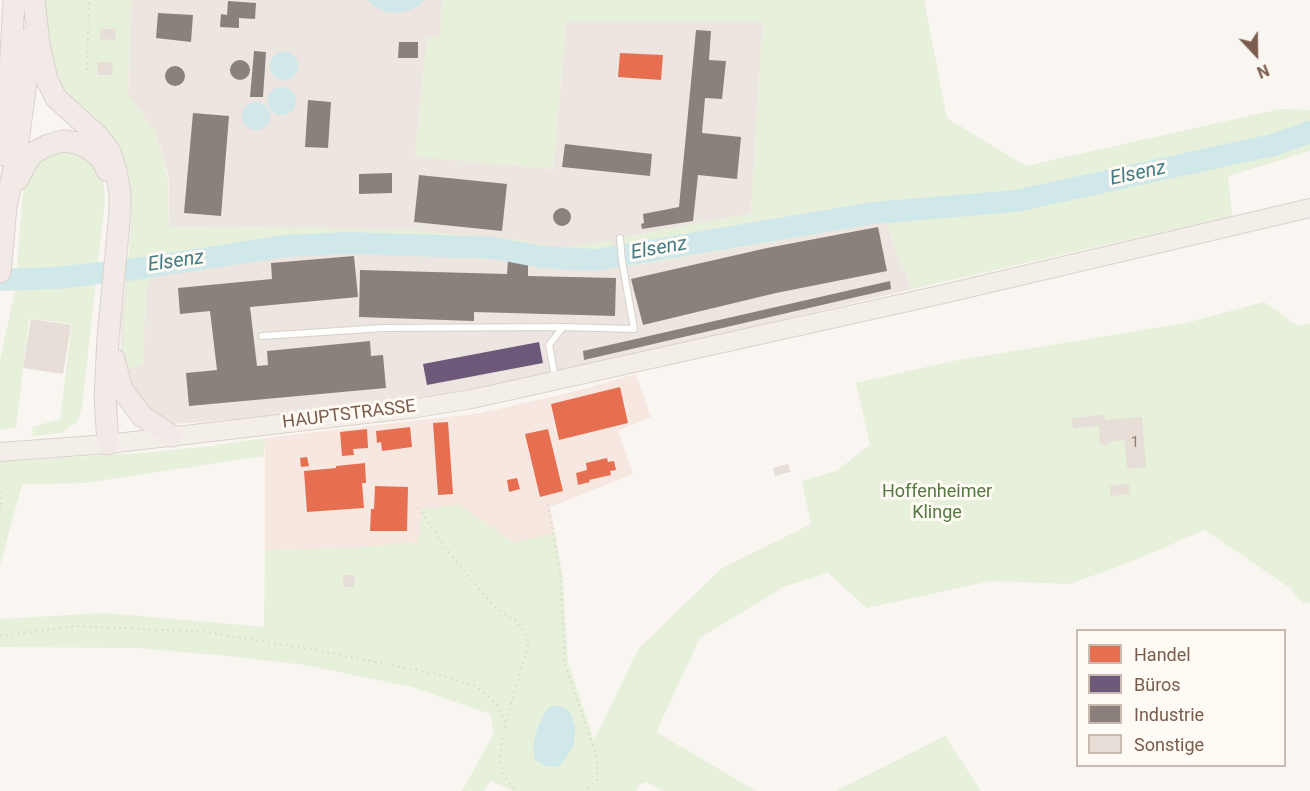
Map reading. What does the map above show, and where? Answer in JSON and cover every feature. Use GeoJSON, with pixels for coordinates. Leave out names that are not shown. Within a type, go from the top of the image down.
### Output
{"type":"FeatureCollection","features":[{"type":"Feature","properties":{"kind":"highway"},"geometry":{"type":"LineString","coordinates":[[6,207],[0,185],[9,92],[14,0]]}},
{"type":"Feature","properties":{"kind":"highway"},"geometry":{"type":"LineString","coordinates":[[34,5],[40,51],[47,80],[56,98],[98,136],[110,152],[120,194],[105,397],[108,444]]}},
{"type":"Feature","properties":{"kind":"highway"},"geometry":{"type":"LineString","coordinates":[[1,265],[6,207],[15,163],[34,5]]}},
{"type":"Feature","properties":{"kind":"highway"},"geometry":{"type":"LineString","coordinates":[[6,207],[27,161],[35,152],[48,144],[63,141],[78,143],[91,150],[102,160],[120,194]]}},
{"type":"Feature","properties":{"kind":"highway"},"geometry":{"type":"LineString","coordinates":[[108,338],[122,390],[142,416],[172,436]]}},
{"type":"Feature","properties":{"kind":"main road","name":"HAUPTSTRASSE"},"geometry":{"type":"LineString","coordinates":[[0,452],[108,444],[417,408],[472,399],[935,296],[1310,208]]}},
{"type":"Feature","properties":{"kind":"lane"},"geometry":{"type":"LineString","coordinates":[[262,336],[383,328],[634,329],[620,238]]}},
{"type":"Feature","properties":{"kind":"lane"},"geometry":{"type":"LineString","coordinates":[[555,380],[549,345],[563,327]]}},
{"type":"Feature","properties":{"kind":"path"},"geometry":{"type":"LineString","coordinates":[[87,70],[89,0]]}},
{"type":"Feature","properties":{"kind":"path"},"geometry":{"type":"LineString","coordinates":[[0,490],[2,500],[0,510]]}},
{"type":"Feature","properties":{"kind":"path"},"geometry":{"type":"LineString","coordinates":[[548,504],[560,572],[565,665],[597,756],[597,780],[584,791]]}},
{"type":"Feature","properties":{"kind":"path"},"geometry":{"type":"LineString","coordinates":[[418,507],[445,547],[494,607],[518,622],[530,641],[506,722],[499,758],[504,778],[516,791]]}},
{"type":"Feature","properties":{"kind":"path"},"geometry":{"type":"LineString","coordinates":[[0,636],[75,626],[206,632],[310,649],[432,673],[476,686],[497,705],[506,722]]}},
{"type":"Feature","properties":{"kind":"shaded area"},"geometry":{"type":"Polygon","coordinates":[[[131,0],[442,0],[441,37],[427,39],[415,156],[553,169],[566,22],[763,22],[751,214],[624,237],[886,222],[912,289],[462,393],[368,407],[174,424],[142,410],[123,386],[120,327],[127,274],[279,255],[339,253],[406,230],[169,226],[169,179],[156,133],[128,95],[131,0]]]}},
{"type":"Feature","properties":{"kind":"shaded area"},"geometry":{"type":"Polygon","coordinates":[[[636,374],[651,417],[618,431],[633,474],[550,507],[555,533],[514,543],[458,505],[419,542],[353,548],[265,550],[265,438],[481,413],[572,392],[636,374]]]}},
{"type":"Feature","properties":{"kind":"green space"},"geometry":{"type":"Polygon","coordinates":[[[41,0],[131,0],[128,95],[156,133],[168,180],[169,226],[407,230],[520,240],[555,248],[612,241],[614,260],[611,264],[534,262],[530,258],[509,257],[507,260],[339,253],[279,255],[169,269],[147,282],[143,365],[120,372],[132,212],[128,171],[119,152],[79,114],[51,76],[41,0]]]}},
{"type":"Feature","properties":{"kind":"green space"},"geometry":{"type":"Polygon","coordinates":[[[442,0],[924,0],[947,118],[1026,166],[1280,109],[1310,110],[1310,151],[1228,176],[1232,216],[912,289],[886,222],[628,267],[624,237],[751,214],[763,22],[566,22],[553,169],[415,157],[427,38],[441,37],[442,0]]]}},
{"type":"Feature","properties":{"kind":"green space"},"geometry":{"type":"Polygon","coordinates":[[[71,147],[85,153],[103,176],[105,200],[82,407],[78,421],[62,433],[33,436],[32,427],[60,419],[72,324],[29,318],[16,428],[0,430],[0,360],[15,291],[23,190],[32,167],[50,153],[71,147]]]}},
{"type":"Feature","properties":{"kind":"green space","name":"Hoffenheimer Klinge"},"geometry":{"type":"Polygon","coordinates":[[[1264,302],[1298,326],[1310,323],[1310,602],[1303,604],[1290,588],[1205,530],[1123,565],[1069,584],[991,581],[867,608],[828,573],[783,587],[700,638],[656,732],[756,791],[662,791],[647,782],[640,784],[636,791],[513,791],[491,781],[483,791],[462,791],[494,733],[490,714],[412,687],[305,665],[228,656],[136,648],[0,647],[0,619],[105,613],[264,627],[265,550],[353,548],[418,542],[422,509],[458,505],[514,543],[555,533],[563,579],[568,663],[594,740],[639,648],[722,568],[811,524],[802,481],[836,471],[870,445],[856,383],[953,361],[1186,323],[1264,302]]]}},
{"type":"Feature","properties":{"kind":"green space"},"geometry":{"type":"Polygon","coordinates":[[[265,438],[264,456],[85,483],[22,484],[0,566],[0,462],[153,452],[265,438]]]}},
{"type":"Feature","properties":{"kind":"green space"},"geometry":{"type":"Polygon","coordinates":[[[945,736],[981,791],[837,791],[840,789],[945,736]]]}},
{"type":"Feature","properties":{"kind":"water"},"geometry":{"type":"Polygon","coordinates":[[[367,0],[424,0],[410,10],[399,13],[377,8],[367,0]]]}},
{"type":"Feature","properties":{"kind":"water"},"geometry":{"type":"Polygon","coordinates":[[[284,52],[294,56],[298,66],[294,76],[284,80],[274,76],[270,66],[274,56],[284,52]]]}},
{"type":"Feature","properties":{"kind":"water"},"geometry":{"type":"Polygon","coordinates":[[[282,87],[292,91],[296,101],[292,111],[282,115],[272,111],[268,101],[272,91],[282,87]]]}},
{"type":"Feature","properties":{"kind":"water"},"geometry":{"type":"Polygon","coordinates":[[[256,102],[266,106],[270,116],[266,126],[256,130],[246,126],[242,116],[246,106],[256,102]]]}},
{"type":"Feature","properties":{"kind":"water"},"geometry":{"type":"Polygon","coordinates":[[[556,705],[569,710],[575,726],[574,743],[558,767],[546,766],[535,760],[533,746],[538,726],[548,708],[556,705]]]}},
{"type":"Feature","properties":{"kind":"building: Handel"},"geometry":{"type":"Polygon","coordinates":[[[620,53],[663,55],[661,80],[618,77],[620,53]]]}},
{"type":"Feature","properties":{"kind":"building: Handel"},"geometry":{"type":"Polygon","coordinates":[[[620,387],[628,423],[559,440],[551,404],[620,387]]]}},
{"type":"Feature","properties":{"kind":"building: Handel"},"geometry":{"type":"Polygon","coordinates":[[[448,422],[453,494],[438,495],[433,423],[448,422]]]}},
{"type":"Feature","properties":{"kind":"building: Handel"},"geometry":{"type":"Polygon","coordinates":[[[410,427],[412,447],[382,451],[381,442],[377,443],[376,431],[410,427]]]}},
{"type":"Feature","properties":{"kind":"building: Handel"},"geometry":{"type":"Polygon","coordinates":[[[367,429],[368,448],[353,449],[354,455],[342,456],[340,432],[367,429]]]}},
{"type":"Feature","properties":{"kind":"building: Handel"},"geometry":{"type":"Polygon","coordinates":[[[548,429],[563,491],[540,497],[525,434],[548,429]]]}},
{"type":"Feature","properties":{"kind":"building: Handel"},"geometry":{"type":"Polygon","coordinates":[[[307,457],[309,466],[301,467],[300,458],[307,457]]]}},
{"type":"Feature","properties":{"kind":"building: Handel"},"geometry":{"type":"Polygon","coordinates":[[[607,458],[608,462],[614,461],[616,470],[610,471],[611,475],[578,485],[576,473],[587,470],[586,463],[607,458]]]}},
{"type":"Feature","properties":{"kind":"building: Handel"},"geometry":{"type":"Polygon","coordinates":[[[365,463],[366,483],[362,483],[364,508],[307,512],[304,471],[365,463]]]}},
{"type":"Feature","properties":{"kind":"building: Handel"},"geometry":{"type":"Polygon","coordinates":[[[517,478],[520,489],[509,492],[507,480],[517,478]]]}},
{"type":"Feature","properties":{"kind":"building: Handel"},"geometry":{"type":"Polygon","coordinates":[[[375,486],[408,487],[407,531],[370,531],[375,486]]]}},
{"type":"Feature","properties":{"kind":"building: Büros"},"geometry":{"type":"Polygon","coordinates":[[[539,342],[543,363],[427,385],[423,364],[539,342]]]}},
{"type":"Feature","properties":{"kind":"building: Industrie"},"geometry":{"type":"Polygon","coordinates":[[[228,1],[256,3],[255,19],[239,18],[239,28],[220,27],[221,14],[227,15],[228,1]]]}},
{"type":"Feature","properties":{"kind":"building: Industrie"},"geometry":{"type":"Polygon","coordinates":[[[158,13],[193,15],[191,42],[156,38],[158,13]]]}},
{"type":"Feature","properties":{"kind":"building: Industrie"},"geometry":{"type":"Polygon","coordinates":[[[696,30],[711,31],[709,60],[726,61],[722,99],[705,98],[702,133],[741,137],[737,179],[698,175],[693,221],[642,229],[643,214],[679,207],[696,30]]]}},
{"type":"Feature","properties":{"kind":"building: Industrie"},"geometry":{"type":"Polygon","coordinates":[[[399,42],[418,42],[418,58],[398,58],[399,42]]]}},
{"type":"Feature","properties":{"kind":"building: Industrie"},"geometry":{"type":"Polygon","coordinates":[[[254,51],[266,52],[263,97],[250,97],[254,51]]]}},
{"type":"Feature","properties":{"kind":"building: Industrie"},"geometry":{"type":"Polygon","coordinates":[[[240,60],[247,63],[250,70],[247,77],[240,80],[233,77],[230,70],[233,63],[240,60]]]}},
{"type":"Feature","properties":{"kind":"building: Industrie"},"geometry":{"type":"Polygon","coordinates":[[[175,66],[182,69],[185,76],[182,83],[175,86],[168,83],[165,76],[168,69],[175,66]]]}},
{"type":"Feature","properties":{"kind":"building: Industrie"},"geometry":{"type":"Polygon","coordinates":[[[308,100],[331,102],[328,148],[305,147],[308,100]]]}},
{"type":"Feature","properties":{"kind":"building: Industrie"},"geometry":{"type":"Polygon","coordinates":[[[193,113],[229,116],[221,216],[184,213],[193,113]]]}},
{"type":"Feature","properties":{"kind":"building: Industrie"},"geometry":{"type":"Polygon","coordinates":[[[565,144],[652,154],[650,176],[562,167],[565,144]]]}},
{"type":"Feature","properties":{"kind":"building: Industrie"},"geometry":{"type":"Polygon","coordinates":[[[392,173],[392,193],[359,194],[359,174],[392,173]]]}},
{"type":"Feature","properties":{"kind":"building: Industrie"},"geometry":{"type":"Polygon","coordinates":[[[419,175],[507,184],[502,231],[414,222],[419,175]]]}},
{"type":"Feature","properties":{"kind":"building: Industrie"},"geometry":{"type":"Polygon","coordinates":[[[558,208],[566,208],[571,213],[569,224],[558,226],[553,221],[553,213],[558,208]]]}},
{"type":"Feature","properties":{"kind":"building: Industrie"},"geometry":{"type":"Polygon","coordinates":[[[878,227],[887,271],[776,293],[643,325],[631,279],[767,248],[878,227]]]}},
{"type":"Feature","properties":{"kind":"building: Industrie"},"geometry":{"type":"Polygon","coordinates":[[[354,256],[358,297],[250,307],[257,366],[268,365],[267,351],[370,341],[371,356],[383,355],[386,388],[189,406],[186,373],[217,370],[210,311],[180,314],[178,288],[272,279],[271,263],[354,256]]]}},
{"type":"Feature","properties":{"kind":"building: Industrie"},"geometry":{"type":"Polygon","coordinates":[[[508,260],[528,261],[528,276],[616,278],[615,316],[474,312],[474,321],[359,317],[360,270],[507,274],[508,260]]]}},
{"type":"Feature","properties":{"kind":"building: Industrie"},"geometry":{"type":"Polygon","coordinates":[[[890,281],[891,289],[584,360],[583,351],[890,281]]]}},
{"type":"Feature","properties":{"kind":"building: Sonstige"},"geometry":{"type":"Polygon","coordinates":[[[100,29],[116,29],[115,40],[100,39],[100,29]]]}},
{"type":"Feature","properties":{"kind":"building: Sonstige"},"geometry":{"type":"Polygon","coordinates":[[[98,62],[113,63],[112,75],[97,75],[98,62]]]}},
{"type":"Feature","properties":{"kind":"building: Sonstige"},"geometry":{"type":"Polygon","coordinates":[[[31,319],[71,325],[63,374],[23,368],[31,319]]]}},
{"type":"Feature","properties":{"kind":"building: Sonstige"},"geometry":{"type":"Polygon","coordinates":[[[1105,415],[1105,420],[1142,417],[1146,467],[1127,469],[1125,440],[1100,445],[1099,426],[1073,428],[1072,418],[1105,415]]]}},
{"type":"Feature","properties":{"kind":"building: Sonstige"},"geometry":{"type":"Polygon","coordinates":[[[788,464],[790,472],[775,476],[773,468],[788,464]]]}},
{"type":"Feature","properties":{"kind":"building: Sonstige"},"geometry":{"type":"Polygon","coordinates":[[[1129,484],[1130,494],[1111,496],[1110,486],[1129,484]]]}},
{"type":"Feature","properties":{"kind":"building: Sonstige"},"geometry":{"type":"Polygon","coordinates":[[[343,575],[355,575],[354,587],[343,587],[343,575]]]}},
{"type":"Feature","properties":{"kind":"waterway","name":"Elsenz"},"geometry":{"type":"LineString","coordinates":[[0,280],[56,278],[136,269],[286,246],[350,243],[495,248],[541,257],[596,260],[874,213],[1016,201],[1273,145],[1310,132]]}}]}
